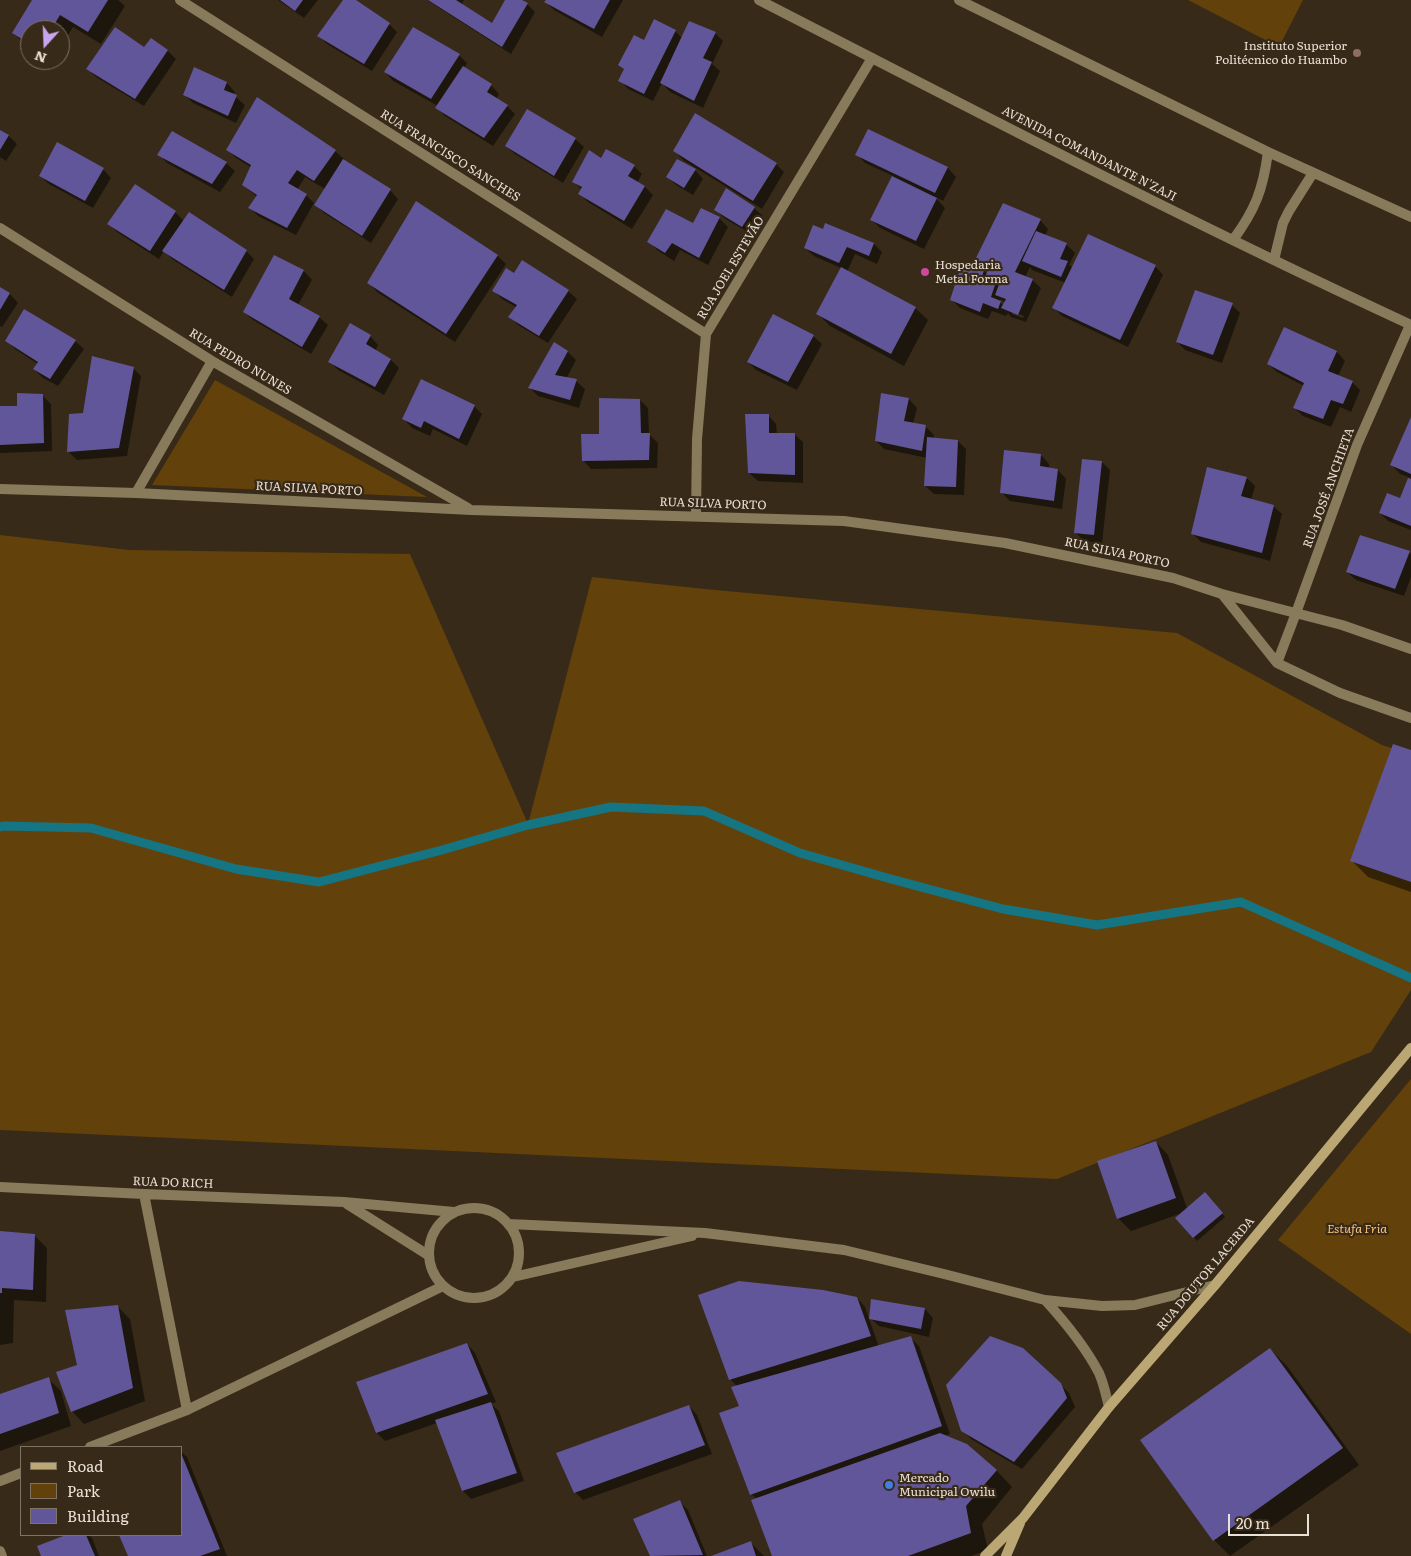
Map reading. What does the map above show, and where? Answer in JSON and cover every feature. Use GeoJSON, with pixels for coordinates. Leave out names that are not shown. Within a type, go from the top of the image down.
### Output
{"type":"FeatureCollection","features":[{"type":"Feature","properties":{"kind":"main road","name":"RUA DOUTOR LACERDA"},"geometry":{"type":"LineString","coordinates":[[984,1556],[1022,1518],[1109,1407],[1215,1285],[1411,1048]]}},
{"type":"Feature","properties":{"kind":"main road","name":"RUA DOUTOR LACERDA"},"geometry":{"type":"LineString","coordinates":[[1006,1556],[1022,1518]]}},
{"type":"Feature","properties":{"kind":"street","name":"RUA FRANCISCO SANCHES"},"geometry":{"type":"LineString","coordinates":[[180,0],[706,334]]}},
{"type":"Feature","properties":{"kind":"street","name":"AVENIDA COMANDANTE N'ZAJI"},"geometry":{"type":"LineString","coordinates":[[759,0],[1232,240],[1411,325]]}},
{"type":"Feature","properties":{"kind":"street"},"geometry":{"type":"LineString","coordinates":[[959,0],[1268,152],[1411,217]]}},
{"type":"Feature","properties":{"kind":"street","name":"RUA JOEL ESTEVÃO"},"geometry":{"type":"LineString","coordinates":[[696,516],[697,439],[706,334],[872,58]]}},
{"type":"Feature","properties":{"kind":"street"},"geometry":{"type":"LineString","coordinates":[[1232,240],[1247,220],[1258,199],[1265,176],[1268,152]]}},
{"type":"Feature","properties":{"kind":"street"},"geometry":{"type":"LineString","coordinates":[[1274,260],[1283,223],[1288,211],[1312,172]]}},
{"type":"Feature","properties":{"kind":"street","name":"RUA PEDRO NUNES"},"geometry":{"type":"LineString","coordinates":[[0,228],[212,361],[471,510]]}},
{"type":"Feature","properties":{"kind":"street","name":"RUA JOSÉ ANCHIETA"},"geometry":{"type":"LineString","coordinates":[[1277,663],[1357,445],[1411,325]]}},
{"type":"Feature","properties":{"kind":"street"},"geometry":{"type":"LineString","coordinates":[[136,493],[212,361]]}},
{"type":"Feature","properties":{"kind":"street","name":"RUA SILVA PORTO"},"geometry":{"type":"LineString","coordinates":[[0,489],[136,493],[471,510],[844,521],[1005,543],[1173,578],[1222,594],[1342,625],[1411,649]]}},
{"type":"Feature","properties":{"kind":"street"},"geometry":{"type":"LineString","coordinates":[[1222,594],[1277,663],[1340,692],[1411,718]]}},
{"type":"Feature","properties":{"kind":"street","name":"RUA DO RICH"},"geometry":{"type":"LineString","coordinates":[[0,1187],[344,1202],[454,1212]]}},
{"type":"Feature","properties":{"kind":"street"},"geometry":{"type":"LineString","coordinates":[[144,1194],[186,1410]]}},
{"type":"Feature","properties":{"kind":"street","name":"RUA DO RICH"},"geometry":{"type":"LineString","coordinates":[[344,1202],[428,1255]]}},
{"type":"Feature","properties":{"kind":"street"},"geometry":{"type":"LineString","coordinates":[[469,1208],[484,1209],[498,1215],[509,1224],[516,1236],[519,1250],[518,1264],[513,1277],[503,1288],[490,1295],[475,1298],[458,1295],[443,1286],[433,1272],[428,1255],[431,1238],[440,1223],[454,1212],[469,1208]]}},
{"type":"Feature","properties":{"kind":"street"},"geometry":{"type":"LineString","coordinates":[[509,1224],[705,1233],[844,1250],[1045,1300],[1102,1306],[1135,1305],[1215,1285]]}},
{"type":"Feature","properties":{"kind":"street"},"geometry":{"type":"LineString","coordinates":[[513,1277],[705,1233]]}},
{"type":"Feature","properties":{"kind":"street"},"geometry":{"type":"LineString","coordinates":[[93,1446],[186,1410],[443,1286]]}},
{"type":"Feature","properties":{"kind":"street"},"geometry":{"type":"LineString","coordinates":[[1045,1300],[1072,1331],[1089,1356],[1100,1375],[1109,1407]]}},
{"type":"Feature","properties":{"kind":"street"},"geometry":{"type":"LineString","coordinates":[[0,1481],[20,1473]]}},
{"type":"Feature","properties":{"kind":"street"},"geometry":{"type":"LineString","coordinates":[[0,1551],[2,1556]]}},
{"type":"Feature","properties":{"kind":"green space"},"geometry":{"type":"Polygon","coordinates":[[[1188,0],[1303,0],[1279,47],[1188,0]]]}},
{"type":"Feature","properties":{"kind":"green space"},"geometry":{"type":"Polygon","coordinates":[[[215,380],[427,497],[152,485],[215,380]]]}},
{"type":"Feature","properties":{"kind":"green space"},"geometry":{"type":"Polygon","coordinates":[[[0,535],[129,550],[410,554],[528,824],[592,577],[1177,633],[1382,745],[1411,754],[1411,990],[1371,1052],[1057,1179],[0,1130],[0,535]]]}},
{"type":"Feature","properties":{"kind":"green space","name":"Estufa Fria"},"geometry":{"type":"Polygon","coordinates":[[[1411,1079],[1411,1334],[1278,1240],[1411,1079]]]}},
{"type":"Feature","properties":{"kind":"building"},"geometry":{"type":"Polygon","coordinates":[[[32,0],[108,0],[88,32],[60,15],[57,20],[20,20],[20,38],[12,33],[32,0]]]}},
{"type":"Feature","properties":{"kind":"building"},"geometry":{"type":"Polygon","coordinates":[[[280,0],[303,0],[295,11],[280,0]]]}},
{"type":"Feature","properties":{"kind":"building"},"geometry":{"type":"Polygon","coordinates":[[[343,0],[356,0],[390,23],[364,64],[317,36],[343,0]]]}},
{"type":"Feature","properties":{"kind":"building"},"geometry":{"type":"Polygon","coordinates":[[[428,0],[456,0],[492,23],[505,0],[522,0],[528,3],[502,47],[428,0]]]}},
{"type":"Feature","properties":{"kind":"building"},"geometry":{"type":"Polygon","coordinates":[[[546,0],[610,0],[594,29],[544,2],[546,0]]]}},
{"type":"Feature","properties":{"kind":"building"},"geometry":{"type":"Polygon","coordinates":[[[654,19],[676,30],[644,94],[618,81],[624,69],[618,65],[634,35],[644,40],[654,19]]]}},
{"type":"Feature","properties":{"kind":"building"},"geometry":{"type":"Polygon","coordinates":[[[689,21],[716,32],[703,58],[712,62],[694,101],[660,83],[689,21]]]}},
{"type":"Feature","properties":{"kind":"building"},"geometry":{"type":"Polygon","coordinates":[[[115,27],[144,47],[151,38],[168,50],[135,99],[86,69],[115,27]]]}},
{"type":"Feature","properties":{"kind":"building"},"geometry":{"type":"Polygon","coordinates":[[[413,27],[460,54],[431,99],[384,72],[413,27]]]}},
{"type":"Feature","properties":{"kind":"building"},"geometry":{"type":"Polygon","coordinates":[[[463,66],[492,84],[487,92],[508,105],[484,138],[435,108],[463,66]]]}},
{"type":"Feature","properties":{"kind":"building"},"geometry":{"type":"Polygon","coordinates":[[[194,67],[227,82],[224,90],[237,95],[228,116],[183,95],[194,67]]]}},
{"type":"Feature","properties":{"kind":"building"},"geometry":{"type":"Polygon","coordinates":[[[257,97],[336,150],[314,181],[297,170],[288,183],[307,194],[287,228],[248,208],[257,195],[242,185],[251,165],[226,150],[257,97]]]}},
{"type":"Feature","properties":{"kind":"building"},"geometry":{"type":"Polygon","coordinates":[[[527,109],[576,138],[554,176],[505,146],[527,109]]]}},
{"type":"Feature","properties":{"kind":"building"},"geometry":{"type":"Polygon","coordinates":[[[695,113],[777,163],[753,201],[673,151],[695,113]]]}},
{"type":"Feature","properties":{"kind":"building"},"geometry":{"type":"Polygon","coordinates":[[[868,129],[948,167],[935,193],[855,155],[868,129]]]}},
{"type":"Feature","properties":{"kind":"building"},"geometry":{"type":"Polygon","coordinates":[[[0,130],[9,135],[0,150],[0,130]]]}},
{"type":"Feature","properties":{"kind":"building"},"geometry":{"type":"Polygon","coordinates":[[[172,131],[227,162],[212,184],[157,155],[172,131]]]}},
{"type":"Feature","properties":{"kind":"building"},"geometry":{"type":"Polygon","coordinates":[[[57,142],[104,168],[85,201],[39,176],[57,142]]]}},
{"type":"Feature","properties":{"kind":"building"},"geometry":{"type":"Polygon","coordinates":[[[606,149],[635,165],[628,176],[645,186],[624,221],[578,194],[582,187],[572,182],[589,150],[601,158],[606,149]]]}},
{"type":"Feature","properties":{"kind":"building"},"geometry":{"type":"Polygon","coordinates":[[[343,159],[391,189],[362,236],[314,205],[343,159]]]}},
{"type":"Feature","properties":{"kind":"building"},"geometry":{"type":"Polygon","coordinates":[[[677,159],[696,169],[684,188],[666,177],[677,159]]]}},
{"type":"Feature","properties":{"kind":"building"},"geometry":{"type":"Polygon","coordinates":[[[892,176],[937,198],[916,241],[870,220],[892,176]]]}},
{"type":"Feature","properties":{"kind":"building"},"geometry":{"type":"Polygon","coordinates":[[[135,184],[176,211],[150,251],[107,224],[135,184]]]}},
{"type":"Feature","properties":{"kind":"building"},"geometry":{"type":"Polygon","coordinates":[[[726,188],[755,207],[742,227],[714,210],[726,188]]]}},
{"type":"Feature","properties":{"kind":"building"},"geometry":{"type":"Polygon","coordinates":[[[416,201],[498,255],[446,334],[367,283],[416,201]]]}},
{"type":"Feature","properties":{"kind":"building"},"geometry":{"type":"Polygon","coordinates":[[[1003,203],[1041,219],[1015,272],[1033,279],[1018,315],[1001,308],[1006,299],[995,295],[1000,282],[986,275],[989,267],[975,260],[1003,203]]]}},
{"type":"Feature","properties":{"kind":"building"},"geometry":{"type":"Polygon","coordinates":[[[701,208],[720,217],[699,258],[672,243],[665,253],[647,242],[666,209],[693,223],[701,208]]]}},
{"type":"Feature","properties":{"kind":"building"},"geometry":{"type":"Polygon","coordinates":[[[189,212],[247,250],[224,290],[162,251],[189,212]]]}},
{"type":"Feature","properties":{"kind":"building"},"geometry":{"type":"Polygon","coordinates":[[[825,223],[874,243],[869,256],[847,247],[839,263],[804,248],[813,225],[823,229],[825,223]]]}},
{"type":"Feature","properties":{"kind":"building"},"geometry":{"type":"Polygon","coordinates":[[[1036,231],[1067,243],[1060,259],[1068,261],[1061,277],[1022,261],[1036,231]]]}},
{"type":"Feature","properties":{"kind":"building"},"geometry":{"type":"Polygon","coordinates":[[[1088,234],[1156,265],[1120,340],[1052,308],[1088,234]]]}},
{"type":"Feature","properties":{"kind":"building"},"geometry":{"type":"Polygon","coordinates":[[[274,255],[304,270],[289,299],[320,316],[302,347],[243,312],[274,255]]]}},
{"type":"Feature","properties":{"kind":"building"},"geometry":{"type":"Polygon","coordinates":[[[522,260],[569,290],[539,336],[508,317],[517,305],[492,291],[506,268],[514,273],[522,260]]]}},
{"type":"Feature","properties":{"kind":"building"},"geometry":{"type":"Polygon","coordinates":[[[962,263],[984,270],[982,277],[996,282],[991,297],[1001,301],[998,309],[983,303],[980,312],[950,300],[962,263]]]}},
{"type":"Feature","properties":{"kind":"building"},"geometry":{"type":"Polygon","coordinates":[[[841,267],[916,307],[891,354],[816,314],[841,267]]]}},
{"type":"Feature","properties":{"kind":"building"},"geometry":{"type":"Polygon","coordinates":[[[0,287],[10,293],[0,310],[0,287]]]}},
{"type":"Feature","properties":{"kind":"building"},"geometry":{"type":"Polygon","coordinates":[[[1195,290],[1233,303],[1213,355],[1176,342],[1195,290]]]}},
{"type":"Feature","properties":{"kind":"building"},"geometry":{"type":"Polygon","coordinates":[[[24,309],[76,340],[50,379],[33,369],[38,362],[5,341],[24,309]]]}},
{"type":"Feature","properties":{"kind":"building"},"geometry":{"type":"Polygon","coordinates":[[[773,314],[814,335],[788,382],[747,362],[773,314]]]}},
{"type":"Feature","properties":{"kind":"building"},"geometry":{"type":"Polygon","coordinates":[[[350,323],[371,335],[366,344],[391,359],[375,387],[328,362],[350,323]]]}},
{"type":"Feature","properties":{"kind":"building"},"geometry":{"type":"Polygon","coordinates":[[[1284,327],[1337,351],[1328,371],[1353,381],[1343,404],[1331,400],[1323,419],[1293,408],[1304,383],[1267,364],[1284,327]]]}},
{"type":"Feature","properties":{"kind":"building"},"geometry":{"type":"Polygon","coordinates":[[[554,342],[568,351],[555,375],[577,379],[570,400],[528,388],[554,342]]]}},
{"type":"Feature","properties":{"kind":"building"},"geometry":{"type":"Polygon","coordinates":[[[92,356],[134,367],[119,448],[67,452],[69,414],[83,413],[92,356]]]}},
{"type":"Feature","properties":{"kind":"building"},"geometry":{"type":"Polygon","coordinates":[[[421,379],[475,405],[459,439],[424,421],[421,428],[402,419],[421,379]]]}},
{"type":"Feature","properties":{"kind":"building"},"geometry":{"type":"Polygon","coordinates":[[[17,393],[43,394],[44,443],[0,445],[0,406],[17,406],[17,393]]]}},
{"type":"Feature","properties":{"kind":"building"},"geometry":{"type":"Polygon","coordinates":[[[881,393],[909,398],[904,421],[926,425],[922,451],[875,441],[881,393]]]}},
{"type":"Feature","properties":{"kind":"building"},"geometry":{"type":"Polygon","coordinates":[[[599,398],[640,399],[641,433],[650,433],[649,460],[582,461],[581,434],[599,434],[599,398]]]}},
{"type":"Feature","properties":{"kind":"building"},"geometry":{"type":"Polygon","coordinates":[[[745,414],[769,414],[769,433],[795,433],[795,475],[748,473],[745,414]]]}},
{"type":"Feature","properties":{"kind":"building"},"geometry":{"type":"Polygon","coordinates":[[[1411,417],[1411,474],[1390,465],[1411,417]]]}},
{"type":"Feature","properties":{"kind":"building"},"geometry":{"type":"Polygon","coordinates":[[[927,437],[958,440],[956,487],[924,486],[927,437]]]}},
{"type":"Feature","properties":{"kind":"building"},"geometry":{"type":"Polygon","coordinates":[[[1004,450],[1041,454],[1040,466],[1058,469],[1054,501],[1000,493],[1004,450]]]}},
{"type":"Feature","properties":{"kind":"building"},"geometry":{"type":"Polygon","coordinates":[[[1082,459],[1102,461],[1094,535],[1074,533],[1082,459]]]}},
{"type":"Feature","properties":{"kind":"building"},"geometry":{"type":"Polygon","coordinates":[[[1207,467],[1247,477],[1241,496],[1274,505],[1262,553],[1191,534],[1207,467]]]}},
{"type":"Feature","properties":{"kind":"building"},"geometry":{"type":"Polygon","coordinates":[[[1408,478],[1411,479],[1411,526],[1379,513],[1387,493],[1400,498],[1408,478]]]}},
{"type":"Feature","properties":{"kind":"building"},"geometry":{"type":"Polygon","coordinates":[[[1360,535],[1410,551],[1395,589],[1346,572],[1360,535]]]}},
{"type":"Feature","properties":{"kind":"building"},"geometry":{"type":"Polygon","coordinates":[[[1393,744],[1411,750],[1411,882],[1350,861],[1393,744]]]}},
{"type":"Feature","properties":{"kind":"building"},"geometry":{"type":"Polygon","coordinates":[[[1156,1141],[1176,1198],[1117,1219],[1097,1161],[1156,1141]]]}},
{"type":"Feature","properties":{"kind":"building"},"geometry":{"type":"Polygon","coordinates":[[[1205,1192],[1223,1213],[1193,1238],[1175,1218],[1205,1192]]]}},
{"type":"Feature","properties":{"kind":"building"},"geometry":{"type":"Polygon","coordinates":[[[0,1231],[35,1234],[33,1290],[2,1288],[2,1293],[0,1293],[0,1231]]]}},
{"type":"Feature","properties":{"kind":"building"},"geometry":{"type":"Polygon","coordinates":[[[739,1281],[823,1290],[857,1297],[871,1336],[729,1380],[698,1295],[739,1281]]]}},
{"type":"Feature","properties":{"kind":"building"},"geometry":{"type":"Polygon","coordinates":[[[871,1299],[925,1308],[921,1329],[869,1319],[871,1299]]]}},
{"type":"Feature","properties":{"kind":"building"},"geometry":{"type":"Polygon","coordinates":[[[118,1305],[133,1388],[71,1412],[56,1372],[77,1365],[65,1310],[118,1305]]]}},
{"type":"Feature","properties":{"kind":"building"},"geometry":{"type":"Polygon","coordinates":[[[911,1336],[942,1426],[750,1495],[719,1413],[739,1406],[731,1387],[911,1336]]]}},
{"type":"Feature","properties":{"kind":"building"},"geometry":{"type":"Polygon","coordinates":[[[990,1336],[1023,1348],[1061,1383],[1067,1398],[1014,1462],[961,1431],[946,1385],[990,1336]]]}},
{"type":"Feature","properties":{"kind":"building"},"geometry":{"type":"Polygon","coordinates":[[[467,1343],[488,1394],[376,1433],[356,1382],[467,1343]]]}},
{"type":"Feature","properties":{"kind":"building"},"geometry":{"type":"Polygon","coordinates":[[[1270,1348],[1343,1448],[1213,1541],[1140,1440],[1270,1348]]]}},
{"type":"Feature","properties":{"kind":"building"},"geometry":{"type":"Polygon","coordinates":[[[49,1377],[59,1413],[0,1434],[0,1394],[49,1377]]]}},
{"type":"Feature","properties":{"kind":"building"},"geometry":{"type":"Polygon","coordinates":[[[491,1402],[517,1473],[462,1491],[435,1420],[491,1402]]]}},
{"type":"Feature","properties":{"kind":"building"},"geometry":{"type":"Polygon","coordinates":[[[689,1405],[705,1445],[574,1493],[556,1453],[689,1405]]]}},
{"type":"Feature","properties":{"kind":"building","name":"Mercado Municipal Owilu"},"geometry":{"type":"Polygon","coordinates":[[[940,1433],[967,1444],[997,1470],[966,1506],[971,1533],[908,1556],[772,1556],[751,1500],[940,1433]]]}},
{"type":"Feature","properties":{"kind":"building"},"geometry":{"type":"Polygon","coordinates":[[[182,1455],[220,1549],[200,1556],[128,1556],[119,1536],[182,1536],[182,1455]]]}},
{"type":"Feature","properties":{"kind":"building"},"geometry":{"type":"Polygon","coordinates":[[[680,1500],[703,1555],[650,1556],[633,1519],[680,1500]]]}},
{"type":"Feature","properties":{"kind":"building"},"geometry":{"type":"Polygon","coordinates":[[[63,1536],[86,1536],[95,1556],[41,1556],[37,1546],[63,1536]]]}},
{"type":"Feature","properties":{"kind":"building"},"geometry":{"type":"Polygon","coordinates":[[[751,1541],[756,1556],[711,1556],[751,1541]]]}},
{"type":"Feature","properties":{"kind":"waterway"},"geometry":{"type":"LineString","coordinates":[[0,827],[91,828],[236,869],[319,882],[528,825],[611,807],[704,811],[800,853],[1003,909],[1097,925],[1241,902],[1411,978]]}},
{"type":"Feature","properties":{"kind":"place","name":"Instituto Superior Politécnico do Huambo"},"geometry":{"type":"Point","coordinates":[1357,53]}},
{"type":"Feature","properties":{"kind":"place","name":"Hospedaria Metal Forma"},"geometry":{"type":"Point","coordinates":[925,272]}},
{"type":"Feature","properties":{"kind":"place","name":"Mercado Municipal Owilu"},"geometry":{"type":"Point","coordinates":[889,1485]}}]}
